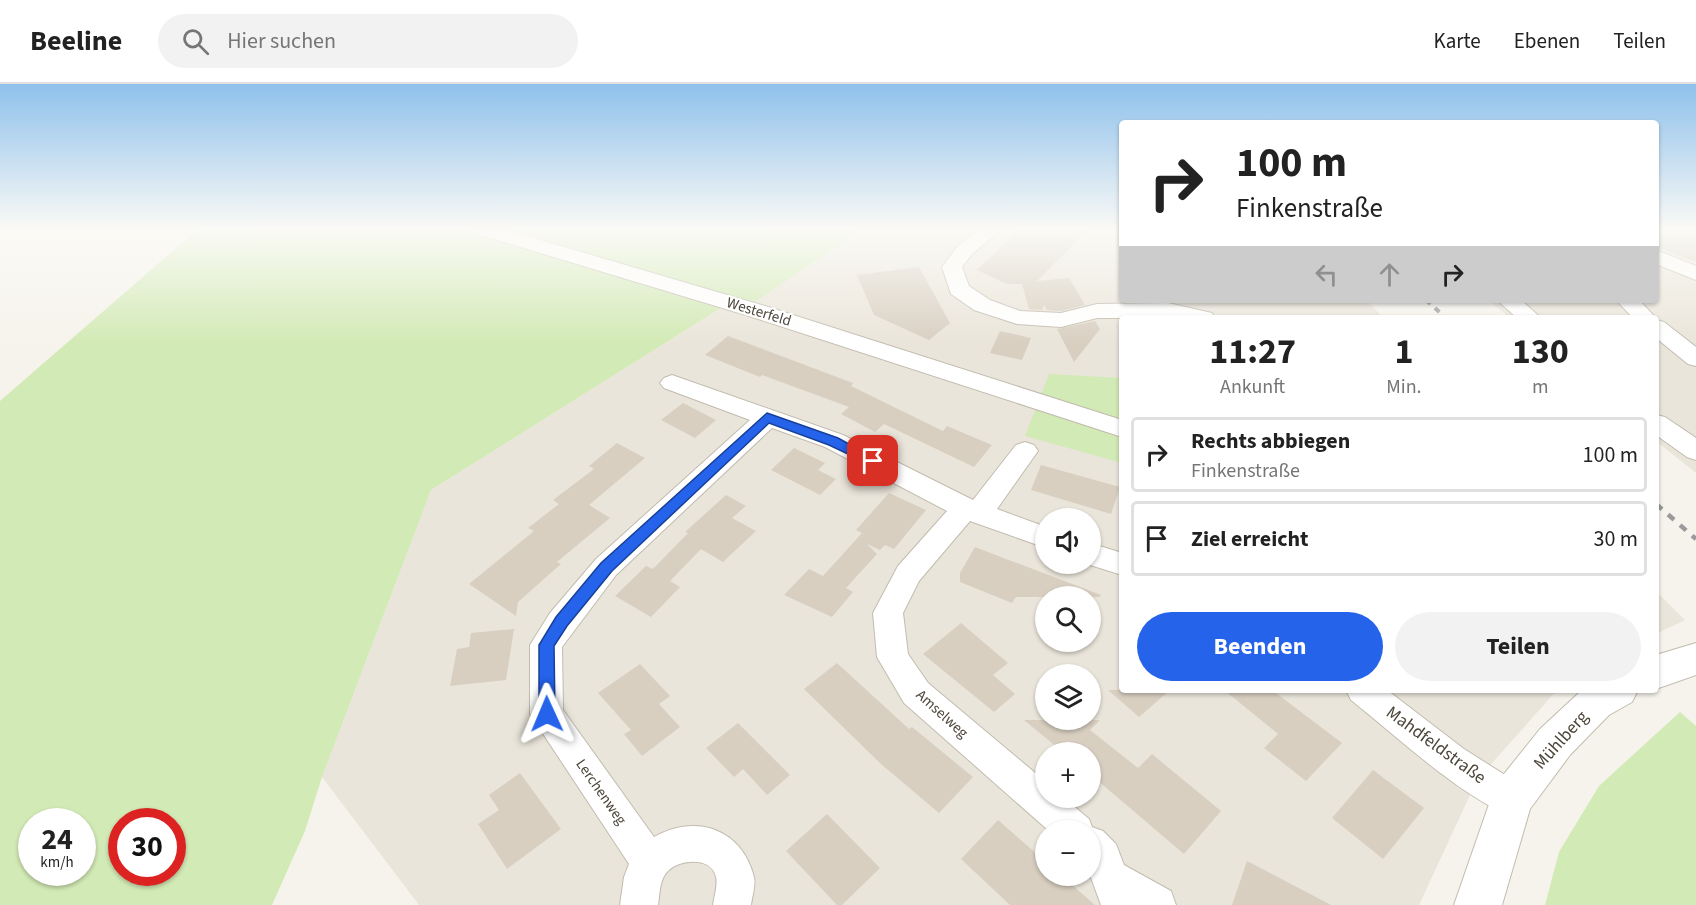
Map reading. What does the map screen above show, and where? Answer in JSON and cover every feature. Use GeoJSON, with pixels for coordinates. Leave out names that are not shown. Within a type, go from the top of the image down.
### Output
{"type":"FeatureCollection","features":[{"type":"Feature","properties":{"kind":"street","name":"Westerfeld"},"geometry":{"type":"LineString","coordinates":[[610,267],[757,311],[1119,428]]}},
{"type":"Feature","properties":{"kind":"street"},"geometry":{"type":"LineString","coordinates":[[952,267],[959,289],[982,305],[1017,317],[1061,320],[1097,311],[1168,309],[1193,315]]}},
{"type":"Feature","properties":{"kind":"street"},"geometry":{"type":"LineString","coordinates":[[1681,267],[1696,274]]}},
{"type":"Feature","properties":{"kind":"street"},"geometry":{"type":"LineString","coordinates":[[1512,303],[1526,315]]}},
{"type":"Feature","properties":{"kind":"street"},"geometry":{"type":"LineString","coordinates":[[1630,303],[1642,315]]}},
{"type":"Feature","properties":{"kind":"street"},"geometry":{"type":"LineString","coordinates":[[1659,329],[1696,359]]}},
{"type":"Feature","properties":{"kind":"street"},"geometry":{"type":"LineString","coordinates":[[672,383],[834,441],[972,510],[1035,534]]}},
{"type":"Feature","properties":{"kind":"street","name":"Lerchenweg"},"geometry":{"type":"LineString","coordinates":[[650,863],[547,714],[546,645],[561,622],[606,567],[767,418]]}},
{"type":"Feature","properties":{"kind":"street"},"geometry":{"type":"LineString","coordinates":[[1659,425],[1696,451]]}},
{"type":"Feature","properties":{"kind":"street","name":"Amselweg"},"geometry":{"type":"LineString","coordinates":[[1025,451],[972,510],[908,574],[888,613],[893,657],[916,693],[1063,820]]}},
{"type":"Feature","properties":{"kind":"street"},"geometry":{"type":"LineString","coordinates":[[1101,557],[1119,563]]}},
{"type":"Feature","properties":{"kind":"street"},"geometry":{"type":"LineString","coordinates":[[1659,671],[1696,659]]}},
{"type":"Feature","properties":{"kind":"street","name":"Mahdfeldstraße"},"geometry":{"type":"LineString","coordinates":[[1366,693],[1452,760],[1510,799]]}},
{"type":"Feature","properties":{"kind":"street","name":"Mühlberg"},"geometry":{"type":"LineString","coordinates":[[1510,799],[1555,742],[1595,703],[1613,693]]}},
{"type":"Feature","properties":{"kind":"street"},"geometry":{"type":"LineString","coordinates":[[1478,905],[1510,799]]}},
{"type":"Feature","properties":{"kind":"street"},"geometry":{"type":"LineString","coordinates":[[639,905],[638,893],[642,877],[650,863],[663,851],[677,844],[694,842],[709,844],[722,852],[731,864],[736,879],[732,905]]}},
{"type":"Feature","properties":{"kind":"street"},"geometry":{"type":"LineString","coordinates":[[1101,855],[1115,891],[1157,905]]}},
{"type":"Feature","properties":{"kind":"shaded area"},"geometry":{"type":"Polygon","coordinates":[[[794,267],[1119,267],[1119,303],[1369,303],[1381,315],[1119,315],[1119,693],[1554,693],[1477,780],[1419,905],[419,905],[322,777],[431,490],[724,306],[794,267]]]}},
{"type":"Feature","properties":{"kind":"shaded area"},"geometry":{"type":"Polygon","coordinates":[[[1659,267],[1696,267],[1696,473],[1659,443],[1659,315],[1506,315],[1492,303],[1659,303],[1659,267]]]}},
{"type":"Feature","properties":{"kind":"shaded area"},"geometry":{"type":"Polygon","coordinates":[[[1659,594],[1685,620],[1659,633],[1659,594]]]}},
{"type":"Feature","properties":{"kind":"green space"},"geometry":{"type":"Polygon","coordinates":[[[154,267],[595,267],[724,306],[431,490],[322,777],[305,831],[272,905],[0,905],[0,401],[154,267]]]}},
{"type":"Feature","properties":{"kind":"green space"},"geometry":{"type":"Polygon","coordinates":[[[623,267],[806,267],[750,305],[623,267]]]}},
{"type":"Feature","properties":{"kind":"green space"},"geometry":{"type":"Polygon","coordinates":[[[1049,374],[1119,378],[1119,462],[1025,436],[1049,374]]]}},
{"type":"Feature","properties":{"kind":"green space"},"geometry":{"type":"Polygon","coordinates":[[[1680,712],[1696,726],[1696,905],[1545,905],[1559,852],[1599,786],[1680,712]]]}},
{"type":"Feature","properties":{"kind":"building"},"geometry":{"type":"Polygon","coordinates":[[[919,267],[950,323],[929,340],[874,315],[857,275],[919,267]]]}},
{"type":"Feature","properties":{"kind":"building"},"geometry":{"type":"Polygon","coordinates":[[[980,267],[1051,267],[1037,281],[1069,278],[1085,305],[1061,311],[1047,310],[1044,305],[1042,310],[1029,309],[1022,284],[1007,284],[977,270],[980,267]]]}},
{"type":"Feature","properties":{"kind":"building"},"geometry":{"type":"Polygon","coordinates":[[[1095,321],[1100,329],[1074,362],[1057,329],[1095,321]]]}},
{"type":"Feature","properties":{"kind":"building"},"geometry":{"type":"Polygon","coordinates":[[[1000,331],[1031,338],[1022,360],[990,353],[1000,331]]]}},
{"type":"Feature","properties":{"kind":"building"},"geometry":{"type":"Polygon","coordinates":[[[728,336],[853,383],[851,386],[943,431],[947,426],[992,445],[974,467],[884,424],[875,432],[841,414],[849,407],[762,375],[760,377],[705,355],[728,336]]]}},
{"type":"Feature","properties":{"kind":"building"},"geometry":{"type":"Polygon","coordinates":[[[683,403],[716,420],[695,438],[661,420],[683,403]]]}},
{"type":"Feature","properties":{"kind":"building"},"geometry":{"type":"Polygon","coordinates":[[[617,443],[645,458],[589,505],[610,518],[557,562],[561,564],[518,602],[516,616],[469,584],[534,531],[528,528],[559,504],[553,500],[594,469],[589,466],[617,443]]]}},
{"type":"Feature","properties":{"kind":"building"},"geometry":{"type":"Polygon","coordinates":[[[794,448],[825,463],[818,470],[836,479],[820,495],[771,470],[794,448]]]}},
{"type":"Feature","properties":{"kind":"building"},"geometry":{"type":"Polygon","coordinates":[[[1041,465],[1119,487],[1111,514],[1101,511],[1101,508],[1091,508],[1031,490],[1041,465]]]}},
{"type":"Feature","properties":{"kind":"building"},"geometry":{"type":"Polygon","coordinates":[[[889,493],[926,510],[894,549],[885,545],[880,550],[867,544],[877,554],[846,588],[853,592],[832,617],[784,595],[809,569],[823,576],[862,533],[856,530],[889,493]]]}},
{"type":"Feature","properties":{"kind":"building"},"geometry":{"type":"Polygon","coordinates":[[[726,495],[746,506],[732,518],[756,531],[723,562],[701,549],[670,581],[680,587],[651,617],[615,596],[646,566],[653,569],[688,533],[685,532],[726,495]]]}},
{"type":"Feature","properties":{"kind":"building"},"geometry":{"type":"Polygon","coordinates":[[[975,547],[1035,570],[1035,574],[1046,574],[1077,586],[1035,586],[1035,597],[1016,597],[1012,603],[960,582],[960,573],[975,547]]]}},
{"type":"Feature","properties":{"kind":"building"},"geometry":{"type":"Polygon","coordinates":[[[961,623],[1008,663],[993,675],[1015,694],[994,712],[923,654],[961,623]]]}},
{"type":"Feature","properties":{"kind":"building"},"geometry":{"type":"Polygon","coordinates":[[[514,629],[506,680],[450,686],[457,649],[469,647],[471,633],[514,629]]]}},
{"type":"Feature","properties":{"kind":"building"},"geometry":{"type":"Polygon","coordinates":[[[837,663],[909,729],[912,727],[973,777],[939,813],[881,764],[804,689],[837,663]]]}},
{"type":"Feature","properties":{"kind":"building"},"geometry":{"type":"Polygon","coordinates":[[[640,664],[670,696],[659,704],[680,727],[642,756],[624,734],[631,730],[598,693],[640,664]]]}},
{"type":"Feature","properties":{"kind":"building"},"geometry":{"type":"Polygon","coordinates":[[[1108,690],[1119,690],[1119,693],[1167,693],[1139,717],[1108,690]]]}},
{"type":"Feature","properties":{"kind":"building"},"geometry":{"type":"Polygon","coordinates":[[[1228,693],[1276,693],[1342,743],[1306,781],[1264,748],[1278,734],[1228,693]]]}},
{"type":"Feature","properties":{"kind":"building"},"geometry":{"type":"Polygon","coordinates":[[[1024,720],[1035,720],[1035,729],[1024,720]]]}},
{"type":"Feature","properties":{"kind":"building"},"geometry":{"type":"Polygon","coordinates":[[[738,723],[790,775],[767,795],[743,769],[734,777],[706,748],[738,723]]]}},
{"type":"Feature","properties":{"kind":"building"},"geometry":{"type":"Polygon","coordinates":[[[1036,730],[1090,730],[1138,768],[1152,754],[1221,811],[1184,854],[1101,783],[1101,742],[1051,742],[1036,730]]]}},
{"type":"Feature","properties":{"kind":"building"},"geometry":{"type":"Polygon","coordinates":[[[1373,770],[1424,808],[1383,859],[1332,818],[1373,770]]]}},
{"type":"Feature","properties":{"kind":"building"},"geometry":{"type":"Polygon","coordinates":[[[520,773],[561,829],[507,869],[478,824],[499,810],[489,795],[520,773]]]}},
{"type":"Feature","properties":{"kind":"building"},"geometry":{"type":"Polygon","coordinates":[[[827,814],[880,868],[842,905],[837,905],[786,851],[827,814]]]}},
{"type":"Feature","properties":{"kind":"building"},"geometry":{"type":"Polygon","coordinates":[[[998,820],[1035,852],[1035,886],[1073,886],[1095,905],[1010,905],[961,859],[998,820]]]}},
{"type":"Feature","properties":{"kind":"building"},"geometry":{"type":"Polygon","coordinates":[[[1247,861],[1331,905],[1232,905],[1247,861]]]}},
{"type":"Feature","properties":{"kind":"railway"},"geometry":{"type":"LineString","coordinates":[[1429,303],[1443,315]]}},
{"type":"Feature","properties":{"kind":"railway"},"geometry":{"type":"LineString","coordinates":[[1659,507],[1696,539]]}},
{"type":"Feature","properties":{"kind":"route"},"geometry":{"type":"LineString","coordinates":[[547,714],[546,645],[561,622],[606,567],[767,418],[834,441],[873,461]]}}]}
